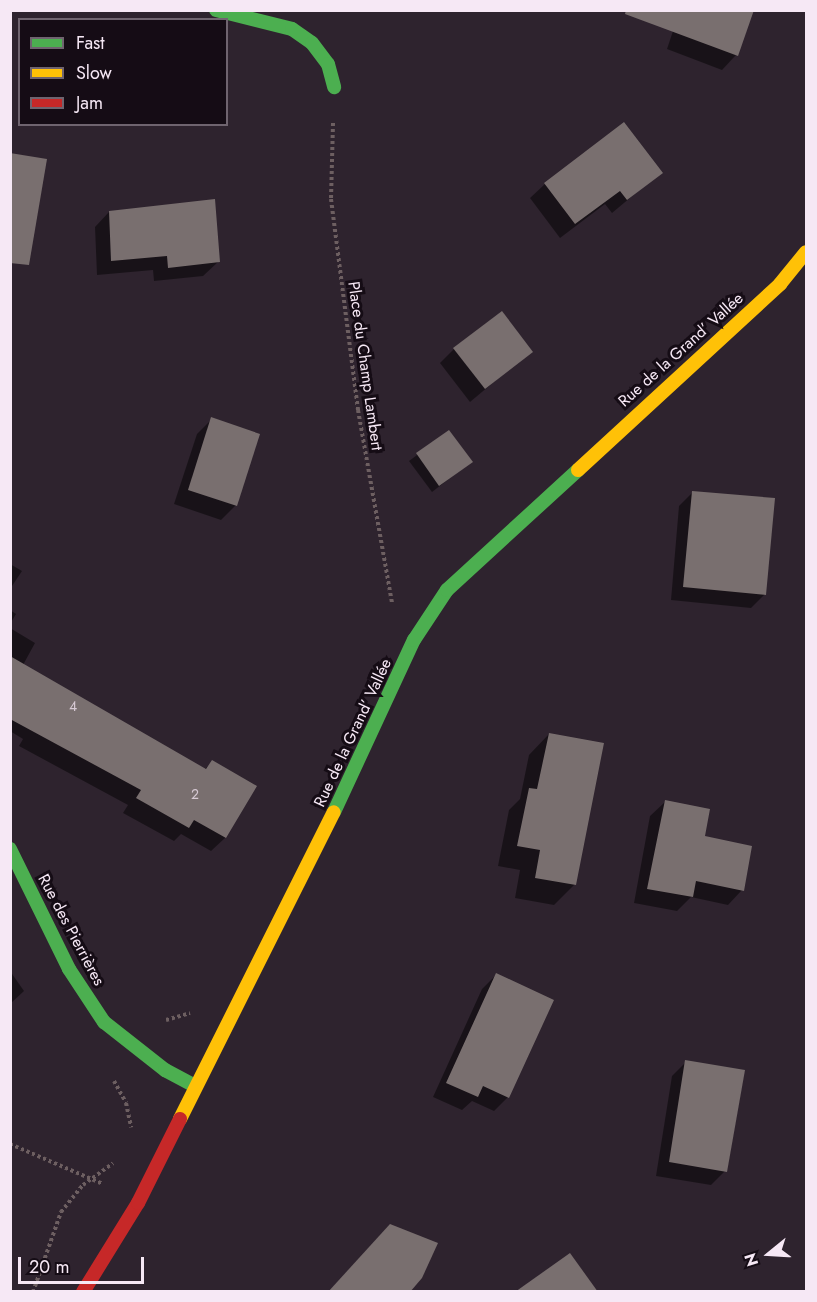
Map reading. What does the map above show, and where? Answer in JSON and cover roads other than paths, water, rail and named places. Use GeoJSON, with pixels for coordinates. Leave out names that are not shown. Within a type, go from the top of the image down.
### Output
{"type":"FeatureCollection","features":[{"type":"Feature","properties":{"kind":"street"},"geometry":{"type":"LineString","coordinates":[[216,10],[292,28],[312,43],[328,64],[334,87]]}},
{"type":"Feature","properties":{"kind":"street","name":"Rue de la Grand’ Vallée"},"geometry":{"type":"LineString","coordinates":[[83,1292],[138,1203],[366,749],[414,640],[447,590],[482,555],[780,284],[807,252]]}},
{"type":"Feature","properties":{"kind":"street","name":"Rue de la Grand’ Vallée"},"geometry":{"type":"LineString","coordinates":[[780,284],[807,275]]}},
{"type":"Feature","properties":{"kind":"street","name":"Rue des Pierrières"},"geometry":{"type":"LineString","coordinates":[[10,849],[69,969],[104,1022],[165,1070],[195,1086]]}}]}
